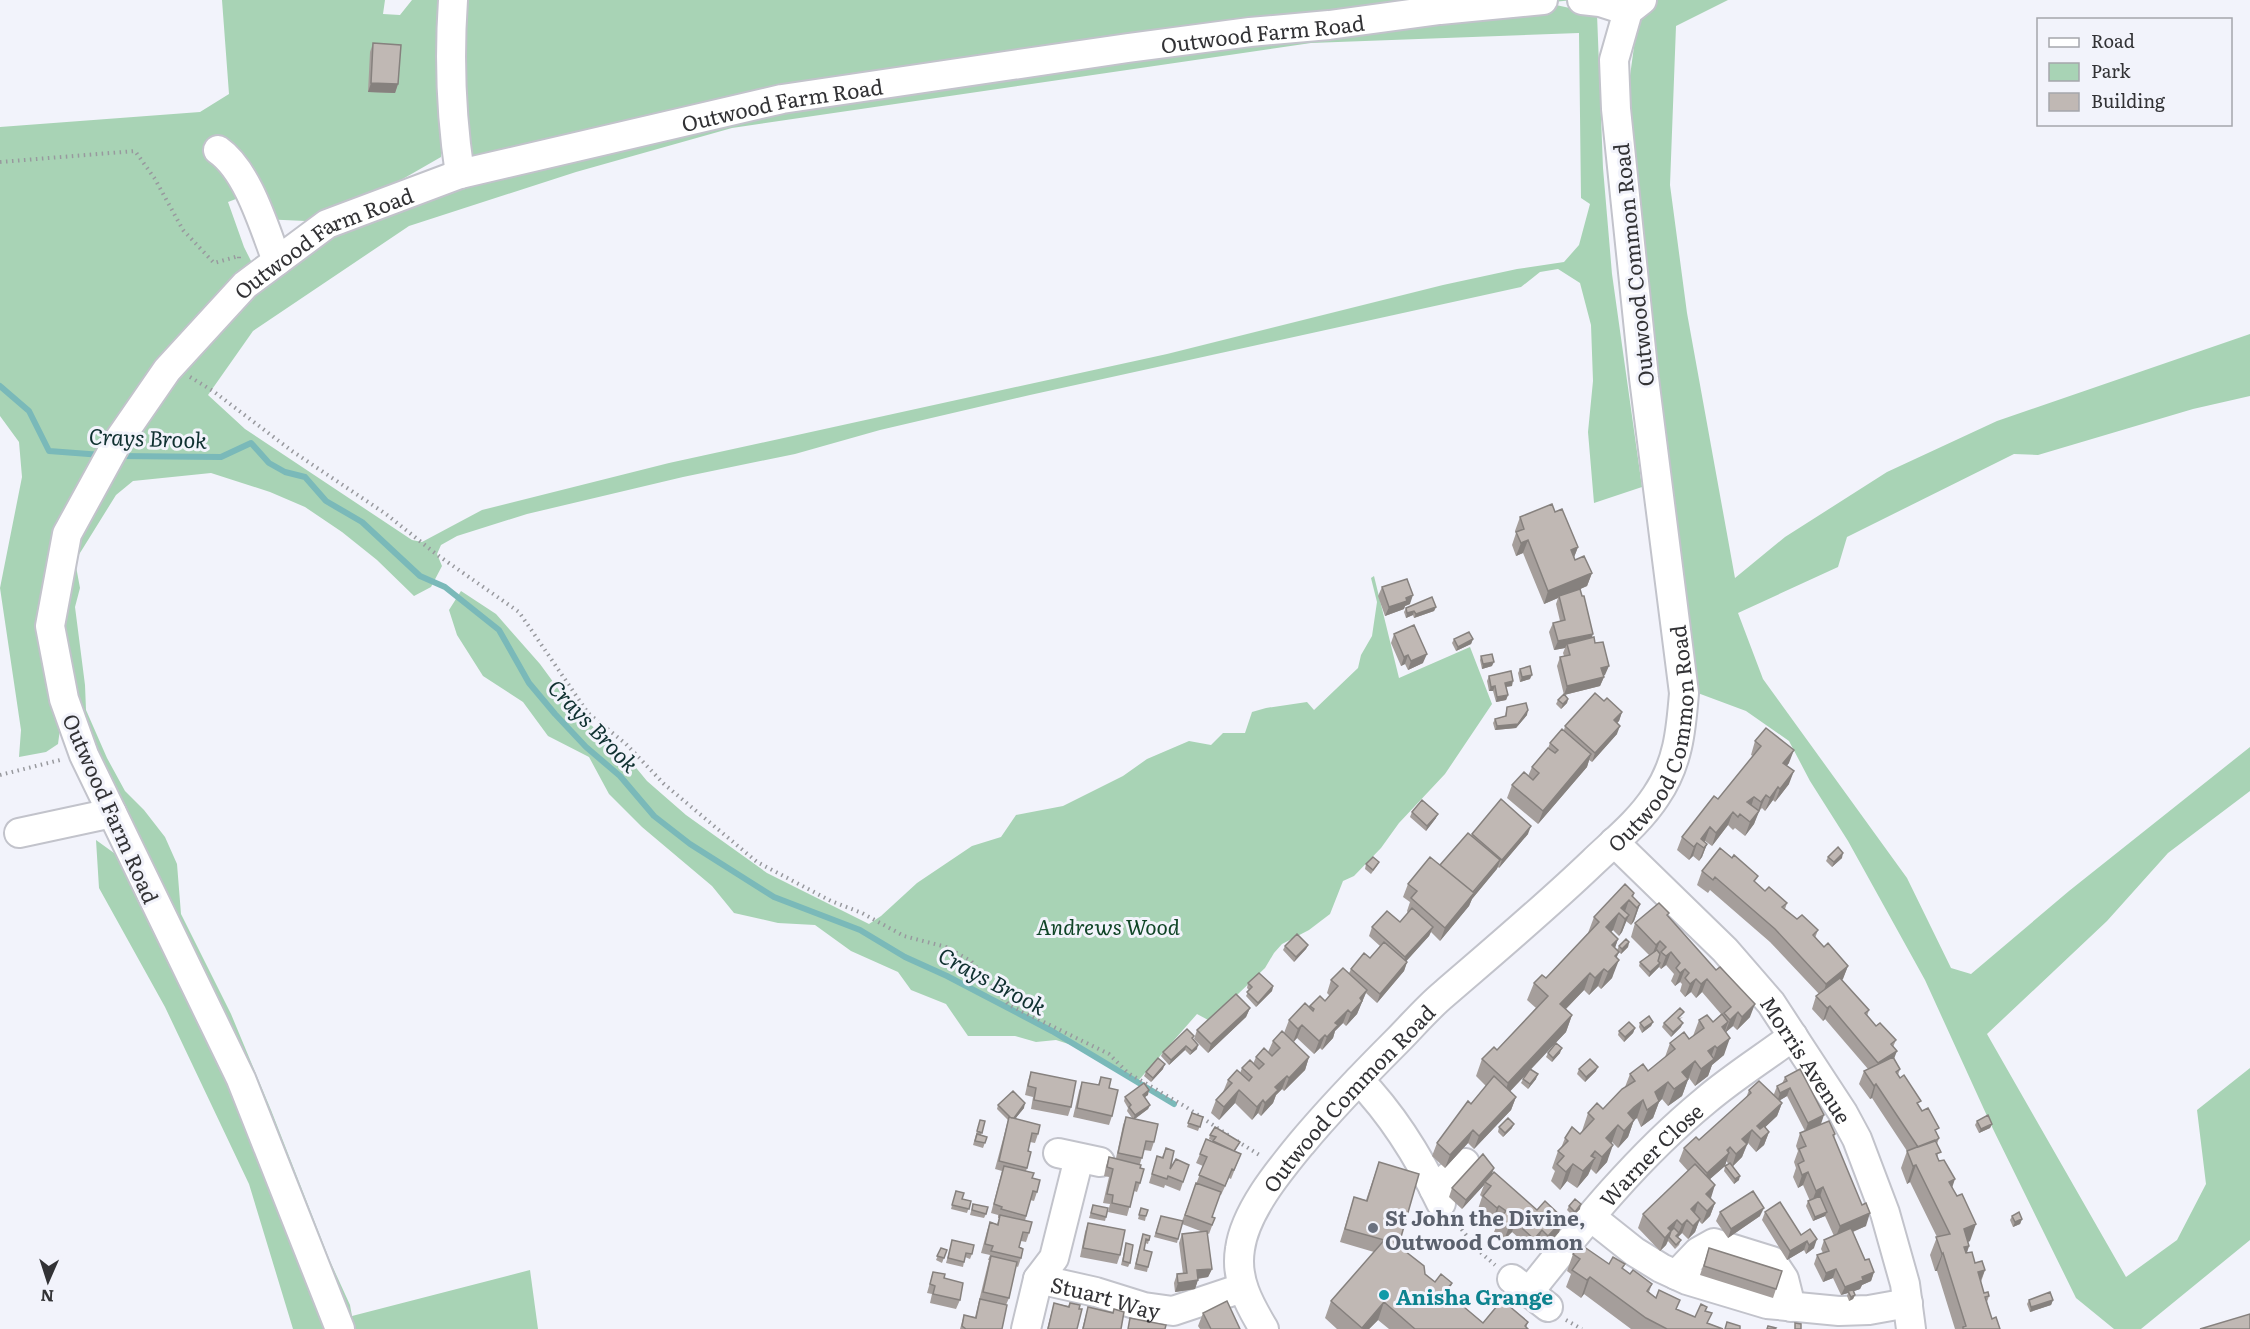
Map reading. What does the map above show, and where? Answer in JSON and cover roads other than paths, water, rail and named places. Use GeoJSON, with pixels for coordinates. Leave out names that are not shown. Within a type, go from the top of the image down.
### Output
{"type":"FeatureCollection","features":[{"type":"Feature","properties":{"kind":"street"},"geometry":{"type":"LineString","coordinates":[[453,0],[451,29],[453,129],[460,174]]}},
{"type":"Feature","properties":{"kind":"street","name":"Outwood Farm Road"},"geometry":{"type":"LineString","coordinates":[[340,1329],[241,1079],[84,755],[64,699],[50,626],[66,534],[118,441],[167,370],[245,285],[327,224],[460,174],[782,99],[1250,32],[1329,25],[1440,9],[1543,0]]}},
{"type":"Feature","properties":{"kind":"street"},"geometry":{"type":"LineString","coordinates":[[1582,0],[1635,5]]}},
{"type":"Feature","properties":{"kind":"street","name":"Outwood Common Road"},"geometry":{"type":"LineString","coordinates":[[1264,1329],[1242,1288],[1239,1270],[1240,1248],[1245,1230],[1266,1189],[1282,1167],[1359,1080],[1442,996],[1536,916],[1641,817],[1657,795],[1671,769],[1680,739],[1684,693],[1644,378],[1616,109],[1614,60],[1635,5]]}},
{"type":"Feature","properties":{"kind":"street"},"geometry":{"type":"LineString","coordinates":[[218,150],[232,162],[247,188],[277,261]]}},
{"type":"Feature","properties":{"kind":"street"},"geometry":{"type":"LineString","coordinates":[[19,833],[112,813]]}},
{"type":"Feature","properties":{"kind":"street","name":"Morris Avenue"},"geometry":{"type":"LineString","coordinates":[[1614,842],[1725,950],[1771,1003],[1843,1113],[1857,1139],[1885,1213],[1898,1255],[1909,1316]]}},
{"type":"Feature","properties":{"kind":"street","name":"Warner Close"},"geometry":{"type":"LineString","coordinates":[[1530,1293],[1627,1174],[1706,1100],[1793,1036]]}},
{"type":"Feature","properties":{"kind":"street"},"geometry":{"type":"LineString","coordinates":[[1359,1080],[1383,1105],[1438,1196],[1465,1162]]}},
{"type":"Feature","properties":{"kind":"street"},"geometry":{"type":"LineString","coordinates":[[1026,1329],[1038,1279],[1054,1258],[1079,1158]]}},
{"type":"Feature","properties":{"kind":"street"},"geometry":{"type":"LineString","coordinates":[[1591,1217],[1635,1252],[1676,1275],[1767,1304],[1839,1311],[1869,1310],[1909,1316]]}},
{"type":"Feature","properties":{"kind":"street"},"geometry":{"type":"LineString","coordinates":[[1676,1275],[1698,1252],[1714,1243],[1772,1261],[1784,1279],[1791,1307]]}},
{"type":"Feature","properties":{"kind":"street","name":"Stuart Way"},"geometry":{"type":"LineString","coordinates":[[1038,1279],[1096,1292],[1144,1307],[1173,1311],[1242,1288]]}},
{"type":"Feature","properties":{"kind":"waterway","name":"Crays Brook"},"geometry":{"type":"LineString","coordinates":[[0,386],[29,411],[49,451],[102,455]]}},
{"type":"Feature","properties":{"kind":"waterway","name":"Crays Brook"},"geometry":{"type":"LineString","coordinates":[[118,456],[221,457],[251,443],[269,463],[285,472],[305,477],[326,501],[362,522],[420,576],[445,587],[499,630],[529,683],[555,714],[586,747],[620,776],[654,816],[690,844],[774,897],[860,930],[905,957],[947,976],[1052,1031],[1174,1104]]}},
{"type":"Feature","properties":{"kind":"place","name":"St John the Divine, Outwood Common"},"geometry":{"type":"Point","coordinates":[1373,1228]}},
{"type":"Feature","properties":{"kind":"place","name":"Anisha Grange"},"geometry":{"type":"Point","coordinates":[1384,1295]}},
{"type":"Feature","properties":{"kind":"park label","name":"Andrews Wood"},"geometry":{"type":"Point","coordinates":[1108,925]}}]}
